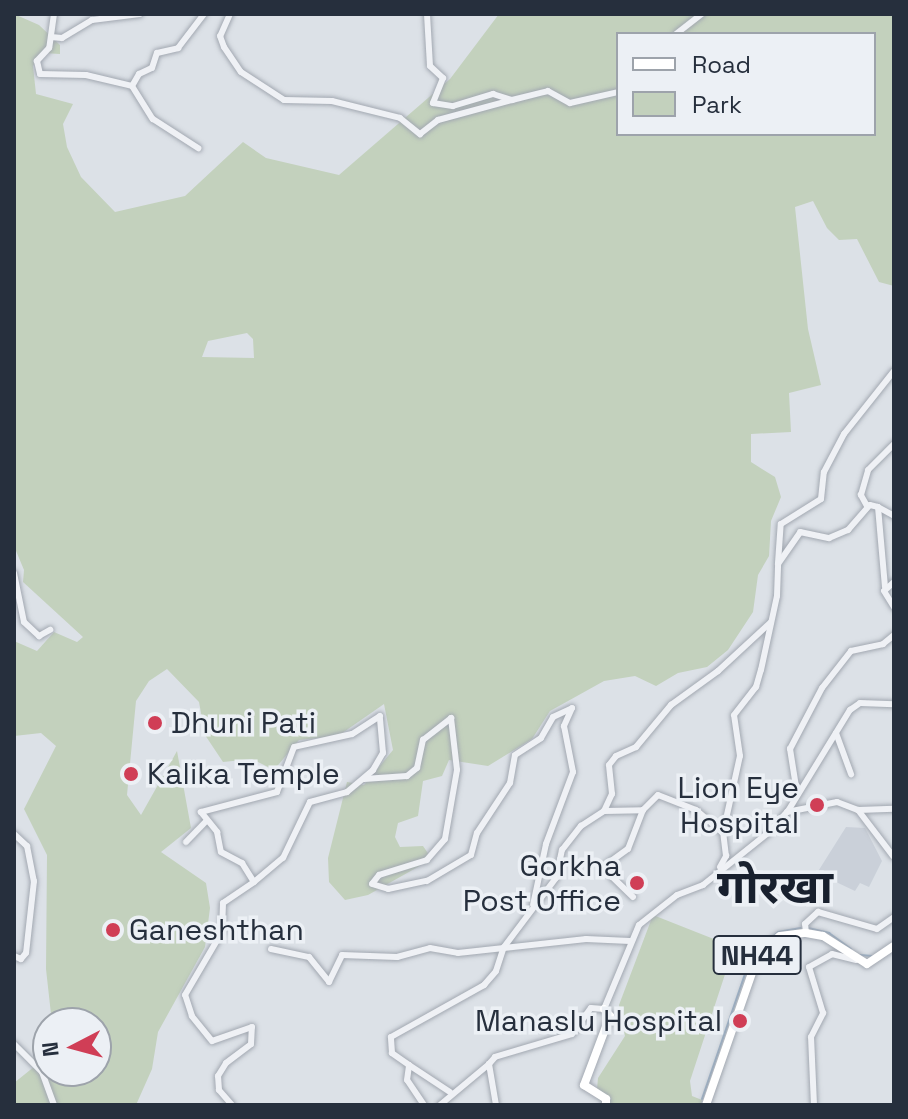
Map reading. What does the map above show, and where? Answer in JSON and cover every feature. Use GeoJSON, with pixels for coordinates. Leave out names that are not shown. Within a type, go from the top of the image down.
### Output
{"type":"FeatureCollection","features":[{"type":"Feature","properties":{"kind":"main road","name":"NH44"},"geometry":{"type":"LineString","coordinates":[[706,1105],[758,953],[780,936],[806,933],[831,941],[856,960]]}},
{"type":"Feature","properties":{"kind":"main road"},"geometry":{"type":"LineString","coordinates":[[856,960],[873,963],[894,946]]}},
{"type":"Feature","properties":{"kind":"main road"},"geometry":{"type":"LineString","coordinates":[[604,1009],[610,1017],[584,1085],[606,1099],[606,1105]]}},
{"type":"Feature","properties":{"kind":"street"},"geometry":{"type":"LineString","coordinates":[[54,14],[51,37],[37,61],[40,74],[86,75],[132,86],[153,119],[198,148]]}},
{"type":"Feature","properties":{"kind":"street"},"geometry":{"type":"LineString","coordinates":[[51,37],[62,38],[92,20],[140,14]]}},
{"type":"Feature","properties":{"kind":"street"},"geometry":{"type":"LineString","coordinates":[[132,86],[139,74],[152,68],[157,53],[178,48],[204,14]]}},
{"type":"Feature","properties":{"kind":"street"},"geometry":{"type":"LineString","coordinates":[[230,14],[220,36],[224,47],[241,72],[284,100],[332,101],[400,118],[420,134],[438,120],[548,91],[570,103],[616,92]]}},
{"type":"Feature","properties":{"kind":"street"},"geometry":{"type":"LineString","coordinates":[[427,14],[430,66],[443,78],[433,103],[453,106],[493,94],[512,100]]}},
{"type":"Feature","properties":{"kind":"street"},"geometry":{"type":"LineString","coordinates":[[679,32],[702,14]]}},
{"type":"Feature","properties":{"kind":"street"},"geometry":{"type":"LineString","coordinates":[[719,871],[726,856],[723,833],[740,756],[734,715],[756,687],[771,622],[781,524],[821,499],[824,472],[844,434],[894,371]]}},
{"type":"Feature","properties":{"kind":"street"},"geometry":{"type":"LineString","coordinates":[[867,506],[861,495],[868,470],[894,444]]}},
{"type":"Feature","properties":{"kind":"street"},"geometry":{"type":"LineString","coordinates":[[778,564],[800,532],[829,538],[848,530],[867,506]]}},
{"type":"Feature","properties":{"kind":"street"},"geometry":{"type":"LineString","coordinates":[[867,506],[878,507],[894,516]]}},
{"type":"Feature","properties":{"kind":"street"},"geometry":{"type":"LineString","coordinates":[[878,507],[885,587],[894,607]]}},
{"type":"Feature","properties":{"kind":"street"},"geometry":{"type":"LineString","coordinates":[[14,573],[24,622],[39,636],[50,630]]}},
{"type":"Feature","properties":{"kind":"street"},"geometry":{"type":"LineString","coordinates":[[885,587],[894,582]]}},
{"type":"Feature","properties":{"kind":"street"},"geometry":{"type":"LineString","coordinates":[[604,811],[612,794],[609,765],[616,756],[636,747],[671,705],[718,671],[771,622]]}},
{"type":"Feature","properties":{"kind":"street"},"geometry":{"type":"LineString","coordinates":[[797,793],[790,749],[822,688],[851,651],[883,644],[894,635]]}},
{"type":"Feature","properties":{"kind":"street"},"geometry":{"type":"LineString","coordinates":[[440,1105],[450,1092],[489,1064],[519,1048],[572,1034],[591,1008],[604,1009],[639,925],[672,899],[719,871],[787,812],[836,729],[860,703],[894,704]]}},
{"type":"Feature","properties":{"kind":"street"},"geometry":{"type":"LineString","coordinates":[[363,779],[407,776],[417,768],[423,740],[451,718],[457,770],[445,839],[427,860],[379,875],[372,884],[388,889],[427,881],[471,855],[477,833],[510,783],[515,755],[541,738],[553,717],[572,708],[564,726],[573,772],[546,844],[533,905]]}},
{"type":"Feature","properties":{"kind":"street"},"geometry":{"type":"LineString","coordinates":[[232,1105],[219,1090],[218,1076],[226,1063],[251,1044],[252,1027],[212,1041],[184,999],[222,932],[223,903],[254,882],[283,858],[310,802],[347,792],[363,779],[383,753],[380,716],[352,734],[303,741],[289,756],[277,792],[239,804],[212,805],[201,812],[217,832],[221,852],[242,863],[254,882]]}},
{"type":"Feature","properties":{"kind":"street"},"geometry":{"type":"LineString","coordinates":[[836,729],[835,741],[851,774]]}},
{"type":"Feature","properties":{"kind":"street"},"geometry":{"type":"LineString","coordinates":[[633,897],[612,877],[607,864],[628,849],[643,810],[664,794],[696,810],[723,833]]}},
{"type":"Feature","properties":{"kind":"street"},"geometry":{"type":"LineString","coordinates":[[787,812],[837,802],[858,810],[894,809]]}},
{"type":"Feature","properties":{"kind":"street"},"geometry":{"type":"LineString","coordinates":[[450,1092],[392,1053],[391,1037],[484,985],[496,971],[504,947],[559,873],[562,850],[581,826],[604,811],[643,810]]}},
{"type":"Feature","properties":{"kind":"street"},"geometry":{"type":"LineString","coordinates":[[858,810],[893,856]]}},
{"type":"Feature","properties":{"kind":"street"},"geometry":{"type":"LineString","coordinates":[[186,842],[206,821]]}},
{"type":"Feature","properties":{"kind":"street"},"geometry":{"type":"LineString","coordinates":[[14,834],[27,846],[34,881],[26,953],[21,959],[14,956]]}},
{"type":"Feature","properties":{"kind":"street"},"geometry":{"type":"LineString","coordinates":[[806,933],[805,924],[818,912],[877,929],[894,917]]}},
{"type":"Feature","properties":{"kind":"street"},"geometry":{"type":"LineString","coordinates":[[271,949],[309,957],[329,982],[342,955],[397,957],[430,948],[458,953],[622,937],[630,941]]}},
{"type":"Feature","properties":{"kind":"street"},"geometry":{"type":"LineString","coordinates":[[814,1105],[811,1037],[823,1013],[809,967],[832,954],[856,960]]}},
{"type":"Feature","properties":{"kind":"street"},"geometry":{"type":"LineString","coordinates":[[14,1044],[42,1072],[54,1105]]}},
{"type":"Feature","properties":{"kind":"street"},"geometry":{"type":"LineString","coordinates":[[489,1064],[496,1105]]}},
{"type":"Feature","properties":{"kind":"street"},"geometry":{"type":"LineString","coordinates":[[409,1065],[407,1080],[424,1105]]}},
{"type":"Feature","properties":{"kind":"shaded area"},"geometry":{"type":"Polygon","coordinates":[[[846,827],[865,828],[882,861],[869,887],[860,883],[855,891],[817,873],[846,827]]]}},
{"type":"Feature","properties":{"kind":"green space"},"geometry":{"type":"Polygon","coordinates":[[[14,14],[39,25],[60,45],[60,54],[43,53],[33,66],[36,94],[73,104],[63,124],[67,147],[81,177],[115,212],[185,196],[243,142],[266,158],[339,175],[450,79],[499,14],[894,14],[894,286],[879,282],[857,239],[839,240],[827,228],[813,201],[795,207],[808,329],[821,385],[789,393],[791,432],[751,434],[751,462],[775,477],[781,497],[771,521],[769,556],[758,575],[753,612],[728,650],[707,667],[678,673],[656,686],[635,676],[604,681],[550,711],[532,739],[488,766],[449,760],[442,776],[423,781],[418,816],[398,823],[395,837],[400,847],[423,846],[432,859],[368,895],[345,900],[329,882],[328,858],[347,782],[364,785],[393,750],[384,704],[338,736],[299,740],[274,770],[252,759],[223,762],[205,735],[199,702],[167,669],[149,681],[136,701],[127,795],[141,815],[177,751],[191,828],[161,852],[206,883],[210,908],[205,947],[158,1032],[152,1069],[136,1105],[14,1105],[14,1083],[32,1068],[32,1087],[112,1087],[112,1007],[50,1007],[46,969],[47,855],[24,809],[56,746],[41,733],[14,736],[14,641],[37,651],[54,632],[77,642],[83,637],[23,582],[24,570],[14,546],[14,14]],[[247,333],[208,341],[202,357],[254,358],[253,339],[247,333]]]}},
{"type":"Feature","properties":{"kind":"green space"},"geometry":{"type":"Polygon","coordinates":[[[653,915],[734,947],[690,1081],[692,1096],[702,1100],[701,1105],[608,1105],[611,1098],[597,1089],[598,1078],[625,1036],[619,1005],[653,915]]]}},
{"type":"Feature","properties":{"kind":"waterway"},"geometry":{"type":"LineString","coordinates":[[702,1099],[752,954],[778,932],[801,928]]}},
{"type":"Feature","properties":{"kind":"waterway"},"geometry":{"type":"LineString","coordinates":[[808,928],[829,933],[851,949]]}},
{"type":"Feature","properties":{"kind":"waterway"},"geometry":{"type":"LineString","coordinates":[[860,955],[872,956]]}},
{"type":"Feature","properties":{"kind":"place","name":"Dhuni Pati"},"geometry":{"type":"Point","coordinates":[155,723]}},
{"type":"Feature","properties":{"kind":"place","name":"Kalika Temple"},"geometry":{"type":"Point","coordinates":[131,774]}},
{"type":"Feature","properties":{"kind":"place","name":"Lion Eye Hospital"},"geometry":{"type":"Point","coordinates":[817,805]}},
{"type":"Feature","properties":{"kind":"place","name":"Gorkha Post Office"},"geometry":{"type":"Point","coordinates":[637,883]}},
{"type":"Feature","properties":{"kind":"place","name":"Ganeshthan"},"geometry":{"type":"Point","coordinates":[113,930]}},
{"type":"Feature","properties":{"kind":"place","name":"Manaslu Hospital"},"geometry":{"type":"Point","coordinates":[740,1021]}},
{"type":"Feature","properties":{"kind":"district","name":"गोरखा"},"geometry":{"type":"Point","coordinates":[775,887]}}]}
